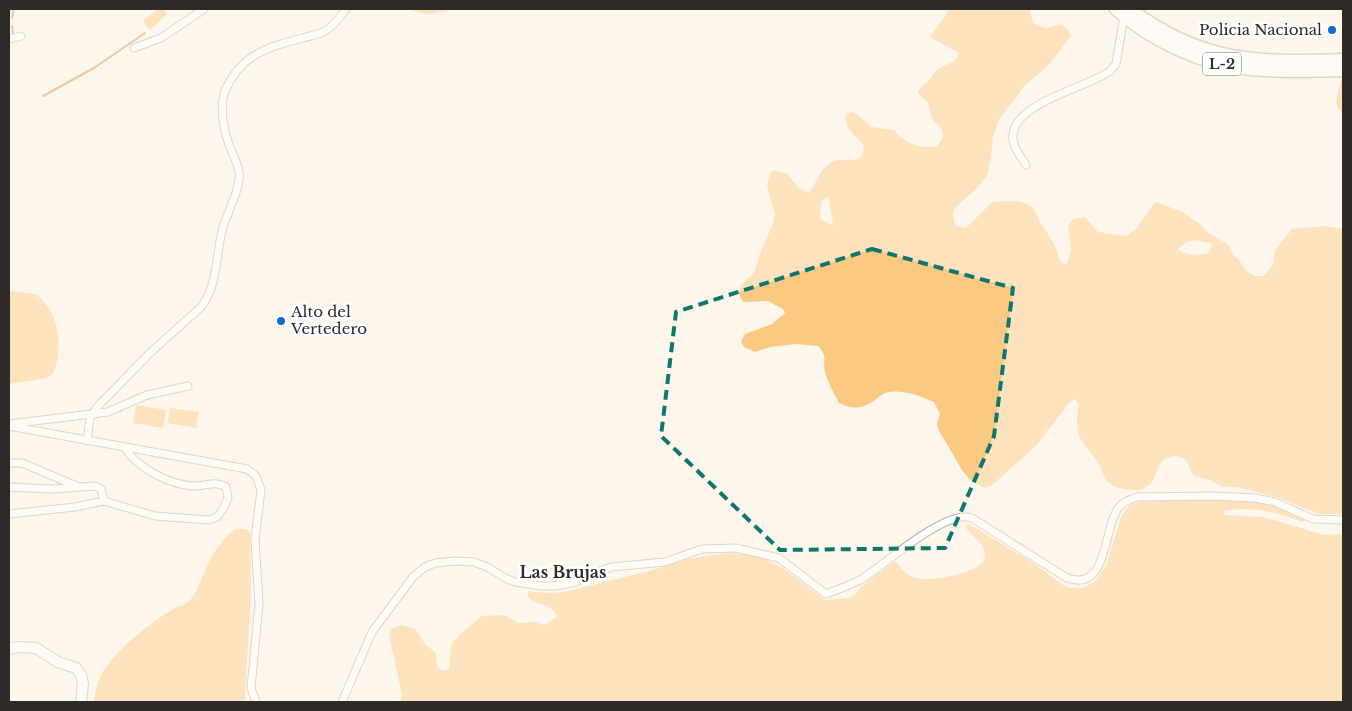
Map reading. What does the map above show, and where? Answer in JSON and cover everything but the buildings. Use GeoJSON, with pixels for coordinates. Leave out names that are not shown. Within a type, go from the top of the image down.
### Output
{"type":"FeatureCollection","features":[{"type":"Feature","properties":{"kind":"highway","name":"L-2"},"geometry":{"type":"LineString","coordinates":[[1123,11],[1201,48],[1223,54],[1250,60],[1289,62],[1343,60]]}},
{"type":"Feature","properties":{"kind":"highway","name":"L-2"},"geometry":{"type":"LineString","coordinates":[[1123,11],[1149,34],[1183,51],[1229,66],[1289,71],[1343,70]]}},
{"type":"Feature","properties":{"kind":"main road"},"geometry":{"type":"LineString","coordinates":[[9,649],[18,647],[36,648],[58,662],[76,668],[81,675],[83,684],[81,702]]}},
{"type":"Feature","properties":{"kind":"street"},"geometry":{"type":"LineString","coordinates":[[134,48],[162,38],[204,9]]}},
{"type":"Feature","properties":{"kind":"street"},"geometry":{"type":"LineString","coordinates":[[87,441],[92,415],[125,378],[207,299],[215,271],[222,231],[239,178],[238,166],[226,136],[223,109],[224,95],[233,76],[249,58],[271,46],[326,30],[346,9]]}},
{"type":"Feature","properties":{"kind":"street"},"geometry":{"type":"LineString","coordinates":[[1026,165],[1014,144],[1013,133],[1018,121],[1046,100],[1110,71],[1116,64],[1123,11]]}},
{"type":"Feature","properties":{"kind":"street"},"geometry":{"type":"LineString","coordinates":[[9,39],[21,36]]}},
{"type":"Feature","properties":{"kind":"street"},"geometry":{"type":"LineString","coordinates":[[9,427],[92,415],[120,408],[147,395],[188,386]]}},
{"type":"Feature","properties":{"kind":"street"},"geometry":{"type":"LineString","coordinates":[[9,427],[247,469],[254,473],[258,479],[261,497],[255,539],[259,603],[251,688],[256,702]]}},
{"type":"Feature","properties":{"kind":"street"},"geometry":{"type":"LineString","coordinates":[[9,514],[75,507],[104,501],[155,516],[209,520],[221,514],[228,498],[227,489],[218,483],[192,486],[160,476],[138,462],[125,448]]}},
{"type":"Feature","properties":{"kind":"street"},"geometry":{"type":"LineString","coordinates":[[9,464],[22,463],[79,487]]}},
{"type":"Feature","properties":{"kind":"street"},"geometry":{"type":"LineString","coordinates":[[9,487],[52,489],[95,486],[100,487],[103,492],[104,501]]}},
{"type":"Feature","properties":{"kind":"street"},"geometry":{"type":"LineString","coordinates":[[342,702],[363,649],[377,624],[420,570],[435,563],[474,562],[515,582],[554,586],[575,582],[611,567],[665,562],[702,549],[736,548],[779,558],[826,594],[858,581],[905,546],[947,521],[962,516],[972,518],[1067,578],[1079,581],[1090,578],[1097,569],[1113,517],[1120,505],[1137,497],[1214,496],[1255,498],[1275,502],[1314,519],[1343,520]]}},
{"type":"Feature","properties":{"kind":"highlighted area"},"geometry":{"type":"Polygon","coordinates":[[[872,249],[1013,288],[994,436],[945,548],[780,550],[661,436],[676,312],[872,249]]]}},
{"type":"Feature","properties":{"kind":"shaded area"},"geometry":{"type":"Polygon","coordinates":[[[158,9],[163,9],[167,14],[150,30],[143,21],[158,9]]]}},
{"type":"Feature","properties":{"kind":"shaded area"},"geometry":{"type":"Polygon","coordinates":[[[405,9],[453,9],[429,14],[405,9]]]}},
{"type":"Feature","properties":{"kind":"shaded area"},"geometry":{"type":"Polygon","coordinates":[[[950,9],[1031,9],[1033,23],[1045,28],[1062,24],[1071,36],[1048,66],[1026,84],[1000,118],[993,137],[987,176],[955,208],[953,212],[954,222],[957,226],[966,228],[992,202],[1022,202],[1032,207],[1035,211],[1056,248],[1059,259],[1065,264],[1068,262],[1071,248],[1068,226],[1073,219],[1085,217],[1098,232],[1126,236],[1137,228],[1155,202],[1183,212],[1201,225],[1208,233],[1228,244],[1234,256],[1246,271],[1255,276],[1264,276],[1270,269],[1273,264],[1275,250],[1292,229],[1325,226],[1343,229],[1343,514],[1319,514],[1279,498],[1237,487],[1222,487],[1210,480],[1194,476],[1187,462],[1178,456],[1166,458],[1161,462],[1153,480],[1143,489],[1130,490],[1110,484],[1106,480],[1097,461],[1079,436],[1077,422],[1079,405],[1075,399],[1069,403],[1036,446],[991,486],[986,488],[967,476],[959,466],[938,429],[937,423],[940,414],[934,402],[910,393],[897,391],[885,393],[862,407],[849,407],[839,403],[833,392],[825,372],[823,353],[818,346],[796,344],[770,347],[755,352],[744,347],[741,342],[745,334],[772,324],[785,313],[783,309],[768,301],[743,302],[738,292],[743,283],[754,273],[762,248],[773,224],[775,213],[767,184],[771,172],[775,170],[787,174],[799,188],[809,193],[820,174],[832,162],[859,159],[862,156],[864,146],[848,128],[845,119],[847,114],[852,112],[872,127],[894,130],[903,139],[913,144],[925,147],[937,146],[943,138],[942,130],[931,117],[928,103],[918,93],[921,87],[937,70],[956,59],[959,53],[930,37],[950,9]],[[827,197],[822,201],[820,216],[822,220],[833,225],[829,199],[827,197]],[[1195,240],[1187,242],[1178,249],[1184,253],[1208,253],[1212,246],[1211,243],[1195,240]]]}},
{"type":"Feature","properties":{"kind":"shaded area"},"geometry":{"type":"Polygon","coordinates":[[[1341,80],[1343,80],[1343,113],[1338,109],[1336,102],[1341,80]]]}},
{"type":"Feature","properties":{"kind":"shaded area"},"geometry":{"type":"Polygon","coordinates":[[[9,291],[36,294],[50,310],[59,342],[53,374],[46,378],[9,384],[9,291]]]}},
{"type":"Feature","properties":{"kind":"shaded area"},"geometry":{"type":"Polygon","coordinates":[[[136,405],[166,410],[163,428],[133,423],[136,405]]]}},
{"type":"Feature","properties":{"kind":"shaded area"},"geometry":{"type":"Polygon","coordinates":[[[170,408],[199,412],[196,428],[168,423],[170,408]]]}},
{"type":"Feature","properties":{"kind":"shaded area"},"geometry":{"type":"Polygon","coordinates":[[[1213,499],[1249,501],[1273,505],[1306,520],[1302,522],[1283,515],[1244,509],[1224,511],[1225,515],[1263,517],[1324,535],[1343,534],[1343,702],[400,702],[402,695],[389,635],[391,629],[401,625],[415,629],[426,645],[436,653],[437,666],[440,670],[445,671],[449,669],[453,642],[482,616],[504,615],[519,623],[533,622],[545,625],[557,616],[552,609],[528,597],[528,591],[546,593],[565,592],[653,570],[688,559],[728,553],[755,555],[769,561],[783,568],[825,600],[849,598],[895,561],[909,575],[923,579],[956,575],[976,567],[983,562],[985,556],[981,544],[966,528],[967,524],[1032,562],[1063,585],[1069,588],[1082,588],[1095,582],[1106,566],[1121,517],[1132,504],[1145,501],[1213,499]]]}},
{"type":"Feature","properties":{"kind":"shaded area"},"geometry":{"type":"Polygon","coordinates":[[[235,529],[245,529],[250,532],[251,594],[246,702],[94,702],[98,682],[111,660],[150,624],[190,600],[213,555],[221,543],[235,529]]]}},
{"type":"Feature","properties":{"kind":"waterway"},"geometry":{"type":"LineString","coordinates":[[12,18],[14,9]]}},
{"type":"Feature","properties":{"kind":"waterway"},"geometry":{"type":"LineString","coordinates":[[12,26],[13,34]]}},
{"type":"Feature","properties":{"kind":"waterway"},"geometry":{"type":"LineString","coordinates":[[43,96],[94,68],[145,33]]}},
{"type":"Feature","properties":{"kind":"place","name":"Policia Nacional"},"geometry":{"type":"Point","coordinates":[1332,30]}},
{"type":"Feature","properties":{"kind":"place","name":"Alto del Vertedero"},"geometry":{"type":"Point","coordinates":[281,321]}},
{"type":"Feature","properties":{"kind":"district","name":"Las Brujas"},"geometry":{"type":"Point","coordinates":[563,572]}}]}
